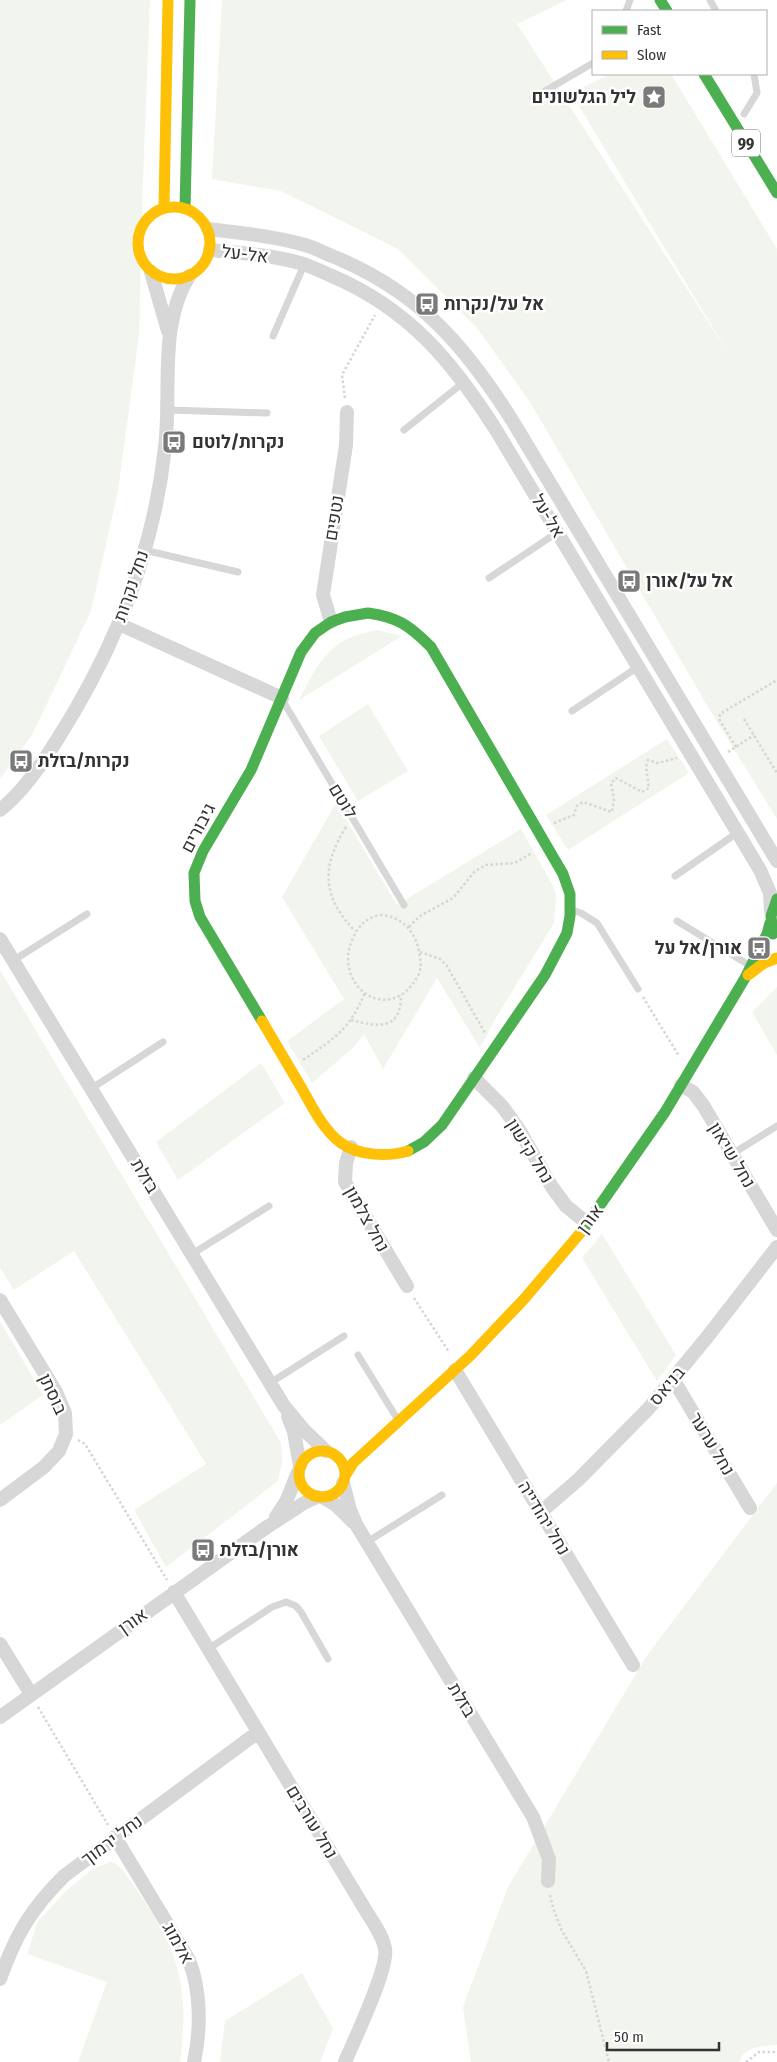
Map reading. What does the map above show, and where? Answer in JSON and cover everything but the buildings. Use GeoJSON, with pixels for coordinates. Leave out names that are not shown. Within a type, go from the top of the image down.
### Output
{"type":"FeatureCollection","features":[{"type":"Feature","properties":{"kind":"main road"},"geometry":{"type":"LineString","coordinates":[[164,207],[168,0]]}},
{"type":"Feature","properties":{"kind":"main road"},"geometry":{"type":"LineString","coordinates":[[184,208],[190,0]]}},
{"type":"Feature","properties":{"kind":"main road","name":"99"},"geometry":{"type":"LineString","coordinates":[[701,76],[716,92],[777,193]]}},
{"type":"Feature","properties":{"kind":"main road"},"geometry":{"type":"LineString","coordinates":[[164,207],[184,208],[198,216],[208,230],[210,250],[203,266],[190,276],[178,280],[166,279],[151,272],[139,256],[137,244],[139,231],[149,216],[164,207]]}},
{"type":"Feature","properties":{"kind":"main road","name":"גיבורים"},"geometry":{"type":"LineString","coordinates":[[368,613],[392,616],[412,627],[431,647],[564,874],[570,894],[568,933],[545,975],[431,1138],[411,1150],[389,1155],[364,1153],[340,1142],[319,1118],[200,917],[195,901],[194,873],[203,851],[252,770],[282,698],[301,652],[315,633],[331,622],[345,617],[368,613]]}},
{"type":"Feature","properties":{"kind":"main road"},"geometry":{"type":"LineString","coordinates":[[773,911],[777,943]]}},
{"type":"Feature","properties":{"kind":"main road","name":"אורן"},"geometry":{"type":"LineString","coordinates":[[344,1479],[353,1463],[457,1369],[525,1298],[587,1223],[640,1149],[685,1079],[745,978],[767,934],[773,911]]}},
{"type":"Feature","properties":{"kind":"main road","name":"אורן"},"geometry":{"type":"LineString","coordinates":[[745,978],[764,963],[777,958]]}},
{"type":"Feature","properties":{"kind":"main road","name":"אורן"},"geometry":{"type":"LineString","coordinates":[[330,1452],[349,1448],[396,1424]]}},
{"type":"Feature","properties":{"kind":"main road"},"geometry":{"type":"LineString","coordinates":[[313,1452],[330,1452],[343,1463],[344,1479],[337,1492],[320,1498],[305,1490],[299,1479],[299,1469],[303,1460],[313,1452]]}},
{"type":"Feature","properties":{"kind":"street","name":"אל-על"},"geometry":{"type":"LineString","coordinates":[[208,230],[272,237],[306,245],[364,269],[402,293],[454,339],[491,387],[512,420],[777,861]]}},
{"type":"Feature","properties":{"kind":"street","name":"אל-על"},"geometry":{"type":"LineString","coordinates":[[210,250],[270,256],[304,265],[356,286],[382,302],[419,331],[440,351],[464,382],[496,430],[738,833],[765,881],[770,893],[773,911]]}},
{"type":"Feature","properties":{"kind":"street","name":"נחל נקרות"},"geometry":{"type":"LineString","coordinates":[[151,272],[163,308],[169,339]]}},
{"type":"Feature","properties":{"kind":"street","name":"נחל נקרות"},"geometry":{"type":"LineString","coordinates":[[0,820],[4,806],[48,754],[80,705],[104,659],[119,624],[144,550],[156,502],[166,447],[169,339],[176,305],[183,287],[190,276]]}},
{"type":"Feature","properties":{"kind":"street","name":"נטפים"},"geometry":{"type":"LineString","coordinates":[[331,622],[323,595],[346,446],[347,412]]}},
{"type":"Feature","properties":{"kind":"street"},"geometry":{"type":"LineString","coordinates":[[119,624],[282,698]]}},
{"type":"Feature","properties":{"kind":"street","name":"בזלת"},"geometry":{"type":"LineString","coordinates":[[0,932],[3,943],[284,1406],[304,1430],[330,1452]]}},
{"type":"Feature","properties":{"kind":"street","name":"נחל קישון"},"geometry":{"type":"LineString","coordinates":[[474,1078],[502,1106],[518,1128],[566,1206],[587,1223]]}},
{"type":"Feature","properties":{"kind":"street","name":"נחל שיאון"},"geometry":{"type":"LineString","coordinates":[[685,1079],[703,1105],[777,1230]]}},
{"type":"Feature","properties":{"kind":"street","name":"נחל צלמון"},"geometry":{"type":"LineString","coordinates":[[351,1147],[346,1163],[345,1182],[406,1286]]}},
{"type":"Feature","properties":{"kind":"street","name":"בניאס"},"geometry":{"type":"LineString","coordinates":[[541,1512],[586,1472],[649,1408],[777,1247]]}},
{"type":"Feature","properties":{"kind":"street","name":"בוסתן"},"geometry":{"type":"LineString","coordinates":[[0,1300],[56,1392],[65,1413],[66,1434],[59,1451],[44,1467],[0,1500]]}},
{"type":"Feature","properties":{"kind":"street","name":"נחל יהודייה"},"geometry":{"type":"LineString","coordinates":[[457,1369],[633,1665]]}},
{"type":"Feature","properties":{"kind":"street","name":"נחל ערער"},"geometry":{"type":"LineString","coordinates":[[673,1379],[750,1508]]}},
{"type":"Feature","properties":{"kind":"street","name":"בזלת"},"geometry":{"type":"LineString","coordinates":[[284,1406],[294,1432],[299,1469]]}},
{"type":"Feature","properties":{"kind":"street","name":"אורן"},"geometry":{"type":"LineString","coordinates":[[267,1527],[286,1502],[299,1469]]}},
{"type":"Feature","properties":{"kind":"street","name":"בזלת"},"geometry":{"type":"LineString","coordinates":[[344,1479],[350,1510],[357,1526],[533,1817],[549,1859],[548,1881]]}},
{"type":"Feature","properties":{"kind":"street","name":"בזלת"},"geometry":{"type":"LineString","coordinates":[[320,1498],[336,1505],[357,1526]]}},
{"type":"Feature","properties":{"kind":"street","name":"אורן"},"geometry":{"type":"LineString","coordinates":[[0,1717],[267,1527],[297,1507],[320,1498]]}},
{"type":"Feature","properties":{"kind":"street","name":"נחל עורבים"},"geometry":{"type":"LineString","coordinates":[[174,1592],[374,1925],[385,1949],[382,1972],[345,2062]]}},
{"type":"Feature","properties":{"kind":"street"},"geometry":{"type":"LineString","coordinates":[[0,1644],[30,1694]]}},
{"type":"Feature","properties":{"kind":"street","name":"נחל ירמוך"},"geometry":{"type":"LineString","coordinates":[[1,1971],[14,1942],[28,1918],[47,1893],[64,1876],[258,1732]]}},
{"type":"Feature","properties":{"kind":"street","name":"אלמוג"},"geometry":{"type":"LineString","coordinates":[[115,1837],[189,1960],[194,1972],[199,2008],[197,2047],[194,2062]]}},
{"type":"Feature","properties":{"kind":"lane"},"geometry":{"type":"LineString","coordinates":[[533,98],[590,64]]}},
{"type":"Feature","properties":{"kind":"lane"},"geometry":{"type":"LineString","coordinates":[[744,114],[757,93],[754,75]]}},
{"type":"Feature","properties":{"kind":"lane"},"geometry":{"type":"LineString","coordinates":[[273,336],[304,265]]}},
{"type":"Feature","properties":{"kind":"lane"},"geometry":{"type":"LineString","coordinates":[[404,430],[464,382]]}},
{"type":"Feature","properties":{"kind":"lane"},"geometry":{"type":"LineString","coordinates":[[168,410],[267,413]]}},
{"type":"Feature","properties":{"kind":"lane"},"geometry":{"type":"LineString","coordinates":[[489,578],[558,532]]}},
{"type":"Feature","properties":{"kind":"lane"},"geometry":{"type":"LineString","coordinates":[[144,550],[238,572]]}},
{"type":"Feature","properties":{"kind":"lane"},"geometry":{"type":"LineString","coordinates":[[572,712],[638,667]]}},
{"type":"Feature","properties":{"kind":"lane","name":"לוטם"},"geometry":{"type":"LineString","coordinates":[[282,698],[404,905]]}},
{"type":"Feature","properties":{"kind":"lane"},"geometry":{"type":"LineString","coordinates":[[675,876],[738,833]]}},
{"type":"Feature","properties":{"kind":"lane"},"geometry":{"type":"LineString","coordinates":[[570,909],[581,912],[597,923],[638,989]]}},
{"type":"Feature","properties":{"kind":"lane"},"geometry":{"type":"LineString","coordinates":[[14,960],[87,914]]}},
{"type":"Feature","properties":{"kind":"lane"},"geometry":{"type":"LineString","coordinates":[[677,921],[751,966]]}},
{"type":"Feature","properties":{"kind":"lane"},"geometry":{"type":"LineString","coordinates":[[92,1088],[163,1042]]}},
{"type":"Feature","properties":{"kind":"lane"},"geometry":{"type":"LineString","coordinates":[[732,1154],[777,1126]]}},
{"type":"Feature","properties":{"kind":"lane"},"geometry":{"type":"LineString","coordinates":[[192,1254],[269,1206]]}},
{"type":"Feature","properties":{"kind":"lane"},"geometry":{"type":"LineString","coordinates":[[270,1383],[344,1336]]}},
{"type":"Feature","properties":{"kind":"lane"},"geometry":{"type":"LineString","coordinates":[[358,1354],[396,1424]]}},
{"type":"Feature","properties":{"kind":"lane"},"geometry":{"type":"LineString","coordinates":[[366,1542],[442,1495]]}},
{"type":"Feature","properties":{"kind":"lane"},"geometry":{"type":"LineString","coordinates":[[208,1649],[272,1607],[286,1602],[296,1606],[328,1659]]}},
{"type":"Feature","properties":{"kind":"path"},"geometry":{"type":"LineString","coordinates":[[347,412],[342,375],[382,302]]}},
{"type":"Feature","properties":{"kind":"path"},"geometry":{"type":"LineString","coordinates":[[736,747],[719,718],[720,714],[777,680]]}},
{"type":"Feature","properties":{"kind":"path"},"geometry":{"type":"LineString","coordinates":[[744,719],[777,773]]}},
{"type":"Feature","properties":{"kind":"path"},"geometry":{"type":"LineString","coordinates":[[716,760],[754,736]]}},
{"type":"Feature","properties":{"kind":"path"},"geometry":{"type":"LineString","coordinates":[[552,823],[574,815],[577,806],[583,802],[612,812],[614,800],[612,783],[616,778],[642,792],[649,788],[646,767],[648,760],[658,763],[689,752]]}},
{"type":"Feature","properties":{"kind":"path"},"geometry":{"type":"LineString","coordinates":[[352,817],[340,837],[333,854],[329,874],[330,895],[344,920],[356,932]]}},
{"type":"Feature","properties":{"kind":"path"},"geometry":{"type":"LineString","coordinates":[[408,927],[420,916],[453,898],[475,871],[486,865],[515,862],[545,844]]}},
{"type":"Feature","properties":{"kind":"path"},"geometry":{"type":"LineString","coordinates":[[380,915],[389,915],[408,927],[415,936],[420,952],[420,972],[414,983],[401,994],[384,1000],[373,998],[356,984],[347,966],[347,956],[356,932],[362,922],[370,917],[380,915]]}},
{"type":"Feature","properties":{"kind":"path"},"geometry":{"type":"LineString","coordinates":[[420,952],[440,959],[447,966],[494,1049]]}},
{"type":"Feature","properties":{"kind":"path"},"geometry":{"type":"LineString","coordinates":[[638,989],[685,1079]]}},
{"type":"Feature","properties":{"kind":"path"},"geometry":{"type":"LineString","coordinates":[[290,1070],[340,1034],[352,1020],[365,993]]}},
{"type":"Feature","properties":{"kind":"path"},"geometry":{"type":"LineString","coordinates":[[352,1020],[380,1026],[388,1023],[400,1011],[401,994]]}},
{"type":"Feature","properties":{"kind":"path"},"geometry":{"type":"LineString","coordinates":[[406,1286],[457,1369]]}},
{"type":"Feature","properties":{"kind":"path"},"geometry":{"type":"LineString","coordinates":[[66,1434],[86,1444],[174,1592]]}},
{"type":"Feature","properties":{"kind":"path"},"geometry":{"type":"LineString","coordinates":[[30,1694],[115,1837]]}},
{"type":"Feature","properties":{"kind":"path"},"geometry":{"type":"LineString","coordinates":[[548,1881],[553,1908],[562,1931],[586,1971],[609,2062]]}},
{"type":"Feature","properties":{"kind":"path"},"geometry":{"type":"LineString","coordinates":[[746,2062],[759,2052],[777,2052]]}},
{"type":"Feature","properties":{"kind":"shaded area"},"geometry":{"type":"Polygon","coordinates":[[[0,0],[150,0],[139,335],[118,491],[91,611],[32,735],[0,779],[0,0]]]}},
{"type":"Feature","properties":{"kind":"shaded area"},"geometry":{"type":"Polygon","coordinates":[[[222,0],[567,0],[517,24],[730,356],[571,93],[608,75],[672,75],[777,249],[777,819],[711,712],[530,402],[477,328],[398,249],[281,191],[212,179],[222,0]]]}},
{"type":"Feature","properties":{"kind":"shaded area"},"geometry":{"type":"Polygon","coordinates":[[[377,630],[402,636],[299,700],[320,662],[328,653],[347,639],[377,630]]]}},
{"type":"Feature","properties":{"kind":"shaded area"},"geometry":{"type":"Polygon","coordinates":[[[368,704],[408,771],[358,801],[319,736],[368,704]]]}},
{"type":"Feature","properties":{"kind":"shaded area"},"geometry":{"type":"Polygon","coordinates":[[[667,739],[689,773],[568,850],[546,815],[667,739]]]}},
{"type":"Feature","properties":{"kind":"shaded area"},"geometry":{"type":"Polygon","coordinates":[[[336,803],[397,905],[521,829],[556,894],[554,923],[494,1021],[480,1048],[437,978],[383,1069],[364,1034],[354,1047],[312,1083],[287,1041],[344,999],[282,897],[336,803]]]}},
{"type":"Feature","properties":{"kind":"shaded area"},"geometry":{"type":"Polygon","coordinates":[[[0,970],[281,1443],[282,1461],[278,1481],[166,1567],[134,1510],[206,1464],[74,1251],[14,1290],[0,1268],[0,970]]]}},
{"type":"Feature","properties":{"kind":"shaded area"},"geometry":{"type":"Polygon","coordinates":[[[777,987],[777,1055],[752,1012],[777,987]]]}},
{"type":"Feature","properties":{"kind":"shaded area"},"geometry":{"type":"Polygon","coordinates":[[[261,1063],[285,1103],[178,1180],[156,1142],[261,1063]]]}},
{"type":"Feature","properties":{"kind":"shaded area"},"geometry":{"type":"Polygon","coordinates":[[[602,1234],[676,1355],[657,1381],[582,1258],[602,1234]]]}},
{"type":"Feature","properties":{"kind":"shaded area"},"geometry":{"type":"Polygon","coordinates":[[[0,1321],[43,1395],[0,1425],[0,1321]]]}},
{"type":"Feature","properties":{"kind":"shaded area"},"geometry":{"type":"Polygon","coordinates":[[[777,1483],[777,2045],[750,2050],[745,2053],[739,2062],[471,2062],[463,2007],[508,1887],[648,1654],[777,1483]]]}},
{"type":"Feature","properties":{"kind":"shaded area"},"geometry":{"type":"Polygon","coordinates":[[[111,1861],[126,1875],[153,1914],[173,1953],[182,1992],[183,2036],[180,2062],[78,2062],[107,1982],[27,1954],[38,1921],[66,1891],[93,1869],[111,1861]]]}},
{"type":"Feature","properties":{"kind":"shaded area"},"geometry":{"type":"Polygon","coordinates":[[[302,1973],[333,2029],[320,2062],[220,2062],[225,2021],[302,1973]]]}},
{"type":"Feature","properties":{"kind":"traffic: fast"},"geometry":{"type":"LineString","coordinates":[[185,208],[190,0]]}},
{"type":"Feature","properties":{"kind":"traffic: fast"},"geometry":{"type":"LineString","coordinates":[[660,0],[666,10]]}},
{"type":"Feature","properties":{"kind":"traffic: fast"},"geometry":{"type":"LineString","coordinates":[[705,75],[777,193]]}},
{"type":"Feature","properties":{"kind":"traffic: fast"},"geometry":{"type":"LineString","coordinates":[[368,613],[396,620],[417,633],[431,647],[563,874],[570,894],[570,916],[567,933],[545,975],[442,1125],[424,1142],[408,1151]]}},
{"type":"Feature","properties":{"kind":"traffic: fast"},"geometry":{"type":"LineString","coordinates":[[262,1021],[200,917],[195,901],[194,873],[203,851],[251,770],[301,652],[315,633],[331,622],[345,617],[368,613]]}},
{"type":"Feature","properties":{"kind":"traffic: fast"},"geometry":{"type":"LineString","coordinates":[[773,934],[771,916],[777,899]]}},
{"type":"Feature","properties":{"kind":"traffic: fast"},"geometry":{"type":"LineString","coordinates":[[582,1231],[665,1112],[745,978],[767,934],[770,923]]}},
{"type":"Feature","properties":{"kind":"traffic: slow"},"geometry":{"type":"LineString","coordinates":[[164,207],[168,0]]}},
{"type":"Feature","properties":{"kind":"traffic: slow"},"geometry":{"type":"LineString","coordinates":[[181,207],[200,217],[208,229],[210,243],[208,257],[200,269],[188,277],[167,279],[148,269],[140,257],[138,236],[148,217],[160,209],[181,207]]}},
{"type":"Feature","properties":{"kind":"traffic: slow"},"geometry":{"type":"LineString","coordinates":[[748,975],[764,963],[777,958]]}},
{"type":"Feature","properties":{"kind":"traffic: slow"},"geometry":{"type":"LineString","coordinates":[[262,1021],[318,1117],[335,1138],[348,1147],[365,1153],[383,1155],[408,1151]]}},
{"type":"Feature","properties":{"kind":"traffic: slow"},"geometry":{"type":"LineString","coordinates":[[345,1476],[353,1463],[470,1356],[525,1298],[582,1231]]}},
{"type":"Feature","properties":{"kind":"traffic: slow"},"geometry":{"type":"LineString","coordinates":[[327,1451],[331,1452],[341,1461],[344,1465],[345,1474],[344,1483],[335,1493],[327,1497],[317,1497],[309,1493],[300,1483],[299,1469],[303,1461],[313,1452],[327,1451]]}},
{"type":"Feature","properties":{"kind":"place","name":"ליל הגלשונים"},"geometry":{"type":"Point","coordinates":[654,97]}},
{"type":"Feature","properties":{"kind":"place","name":"אל על/נקרות"},"geometry":{"type":"Point","coordinates":[427,304]}},
{"type":"Feature","properties":{"kind":"place","name":"נקרות/לוטם"},"geometry":{"type":"Point","coordinates":[174,442]}},
{"type":"Feature","properties":{"kind":"place","name":"אל על/אורן"},"geometry":{"type":"Point","coordinates":[629,581]}},
{"type":"Feature","properties":{"kind":"place","name":"נקרות/בזלת"},"geometry":{"type":"Point","coordinates":[21,761]}},
{"type":"Feature","properties":{"kind":"place","name":"אורן/אל על"},"geometry":{"type":"Point","coordinates":[759,948]}},
{"type":"Feature","properties":{"kind":"place","name":"אורן/בזלת"},"geometry":{"type":"Point","coordinates":[203,1550]}}]}
